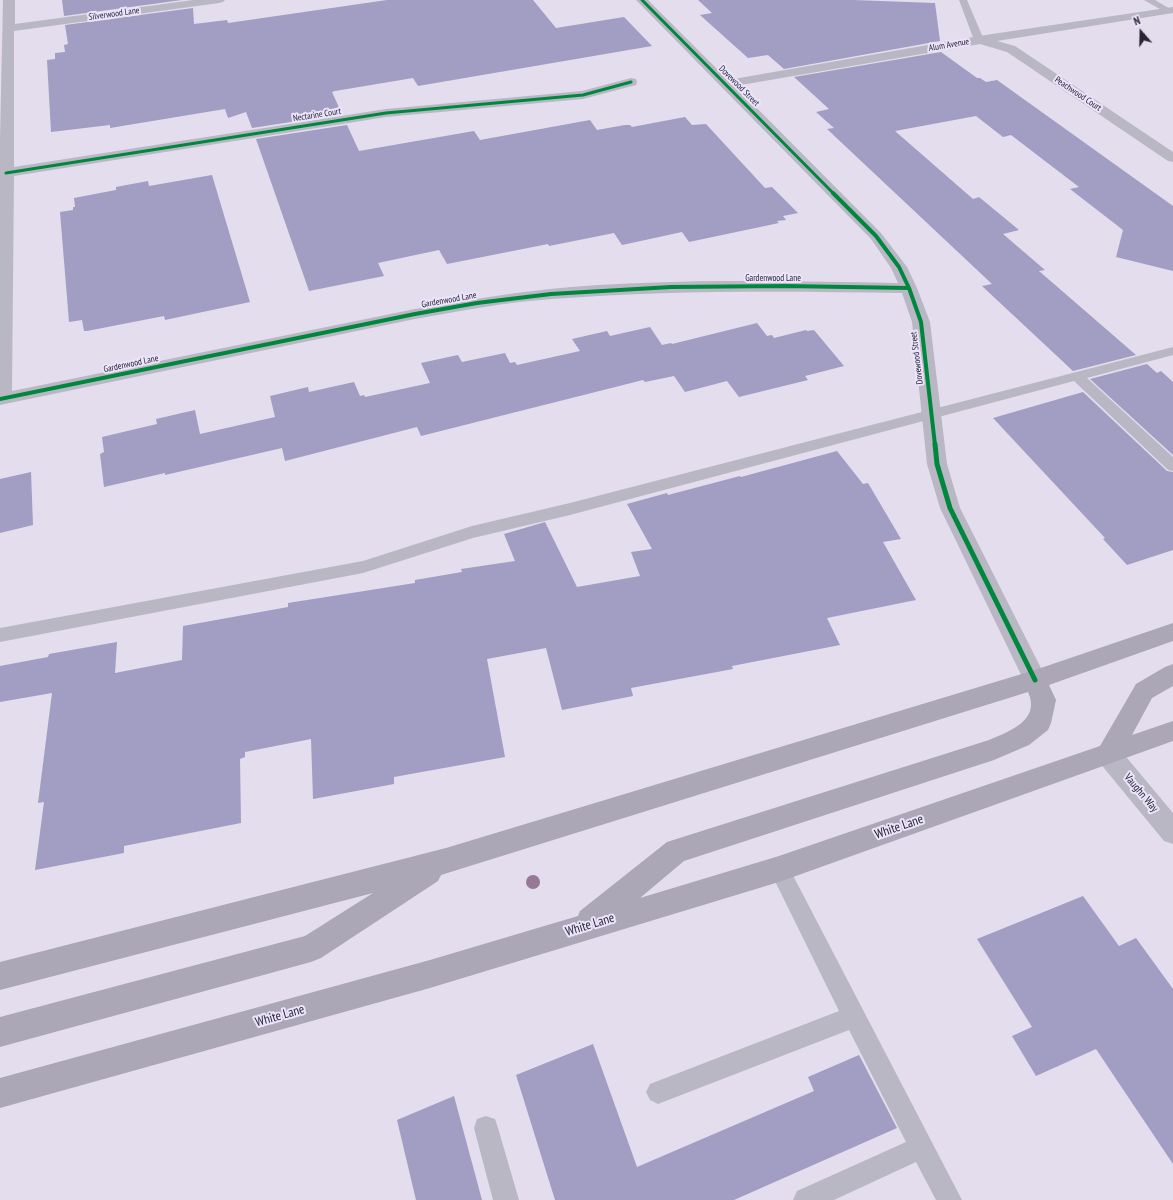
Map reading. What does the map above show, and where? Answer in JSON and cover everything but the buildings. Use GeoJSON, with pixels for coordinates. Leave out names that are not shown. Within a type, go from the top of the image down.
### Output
{"type":"FeatureCollection","features":[{"type":"Feature","properties":{"kind":"main road"},"geometry":{"type":"LineString","coordinates":[[0,976],[446,861],[1035,680],[1173,632]]}},
{"type":"Feature","properties":{"kind":"main road"},"geometry":{"type":"LineString","coordinates":[[1108,754],[1144,691],[1173,674]]}},
{"type":"Feature","properties":{"kind":"main road"},"geometry":{"type":"LineString","coordinates":[[581,928],[676,851],[994,749],[1020,738],[1039,723],[1044,700],[1035,680]]}},
{"type":"Feature","properties":{"kind":"main road","name":"White Lane"},"geometry":{"type":"LineString","coordinates":[[0,1093],[430,974],[779,869],[1173,731]]}},
{"type":"Feature","properties":{"kind":"main road"},"geometry":{"type":"LineString","coordinates":[[0,1032],[311,948],[446,861]]}},
{"type":"Feature","properties":{"kind":"street"},"geometry":{"type":"LineString","coordinates":[[1,398],[9,0]]}},
{"type":"Feature","properties":{"kind":"street","name":"Silverwood Lane"},"geometry":{"type":"LineString","coordinates":[[8,28],[219,0]]}},
{"type":"Feature","properties":{"kind":"street","name":"Dovewood Street"},"geometry":{"type":"LineString","coordinates":[[642,0],[876,236],[899,267],[909,288],[921,322],[937,464],[950,508],[1035,680]]}},
{"type":"Feature","properties":{"kind":"street","name":"Alum Avenue"},"geometry":{"type":"LineString","coordinates":[[726,84],[979,40],[1170,10]]}},
{"type":"Feature","properties":{"kind":"street","name":"Peachwood Court"},"geometry":{"type":"LineString","coordinates":[[979,40],[1011,49],[1173,158]]}},
{"type":"Feature","properties":{"kind":"street","name":"Nectarine Court"},"geometry":{"type":"LineString","coordinates":[[6,173],[386,112],[583,94],[631,82]]}},
{"type":"Feature","properties":{"kind":"street","name":"Gardenwood Lane"},"geometry":{"type":"LineString","coordinates":[[1,398],[415,314],[477,303],[551,294],[671,288],[785,286],[909,288]]}},
{"type":"Feature","properties":{"kind":"street","name":"Vaughn Way"},"geometry":{"type":"LineString","coordinates":[[1108,754],[1173,832]]}},
{"type":"Feature","properties":{"kind":"lane"},"geometry":{"type":"LineString","coordinates":[[963,0],[979,40]]}},
{"type":"Feature","properties":{"kind":"lane"},"geometry":{"type":"LineString","coordinates":[[1148,0],[1170,10]]}},
{"type":"Feature","properties":{"kind":"lane"},"geometry":{"type":"LineString","coordinates":[[0,635],[363,567],[472,532],[570,509],[1173,351]]}},
{"type":"Feature","properties":{"kind":"lane"},"geometry":{"type":"LineString","coordinates":[[1077,376],[1173,466]]}},
{"type":"Feature","properties":{"kind":"lane"},"geometry":{"type":"LineString","coordinates":[[779,869],[949,1200]]}},
{"type":"Feature","properties":{"kind":"lane"},"geometry":{"type":"LineString","coordinates":[[658,1092],[854,1016]]}},
{"type":"Feature","properties":{"kind":"lane"},"geometry":{"type":"LineString","coordinates":[[486,1128],[506,1200]]}},
{"type":"Feature","properties":{"kind":"lane"},"geometry":{"type":"LineString","coordinates":[[806,1200],[922,1147]]}},
{"type":"Feature","properties":{"kind":"cycle path"},"geometry":{"type":"LineString","coordinates":[[642,0],[876,236],[899,267],[909,288],[921,322],[937,464],[950,508],[1035,680]]}},
{"type":"Feature","properties":{"kind":"cycle path"},"geometry":{"type":"LineString","coordinates":[[6,173],[386,113],[583,95],[631,82]]}},
{"type":"Feature","properties":{"kind":"cycle path"},"geometry":{"type":"LineString","coordinates":[[0,399],[415,314],[477,303],[551,294],[671,287],[785,286],[909,288]]}}]}
